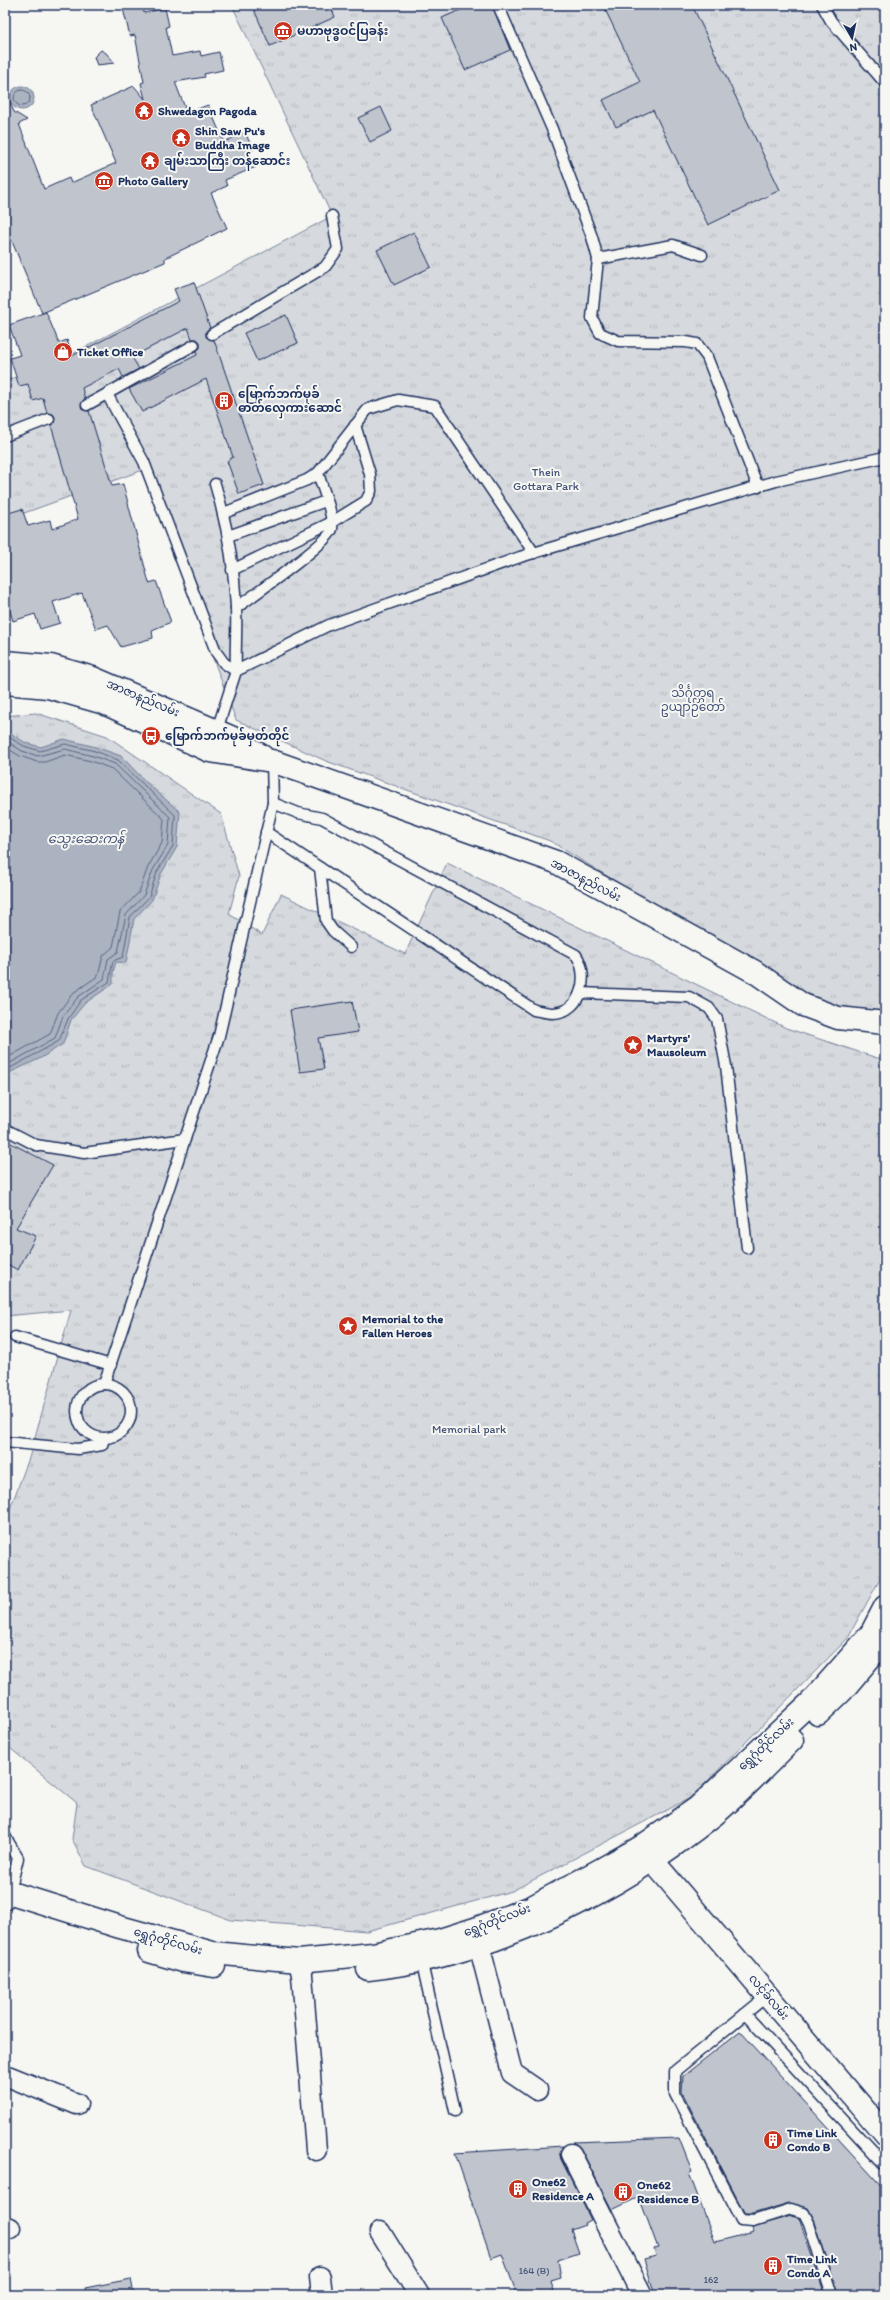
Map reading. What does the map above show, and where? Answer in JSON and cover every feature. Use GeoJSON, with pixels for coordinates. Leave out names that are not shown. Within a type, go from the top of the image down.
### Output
{"type":"FeatureCollection","features":[{"type":"Feature","properties":{"kind":"main road","name":"အာဇာနည်လမ်း"},"geometry":{"type":"LineString","coordinates":[[5,662],[49,677],[210,751],[272,761]]}},
{"type":"Feature","properties":{"kind":"main road","name":"အာဇာနည်လမ်း"},"geometry":{"type":"LineString","coordinates":[[5,683],[49,677],[93,678],[216,730],[272,761],[556,862],[755,972],[803,1005],[838,1018],[885,1023]]}},
{"type":"Feature","properties":{"kind":"main road","name":"ရွှေဂုံတိုင်လမ်း"},"geometry":{"type":"LineString","coordinates":[[7,1898],[60,1924],[183,1961],[237,1970],[292,1976],[300,1968],[370,1969],[477,1937],[531,1924],[586,1898],[647,1853],[698,1808],[810,1703],[871,1634],[885,1607]]}},
{"type":"Feature","properties":{"kind":"main road","name":"ရွှေဂုံတိုင်လမ်း"},"geometry":{"type":"LineString","coordinates":[[647,1853],[716,1813],[842,1691],[885,1640]]}},
{"type":"Feature","properties":{"kind":"main road","name":"လင့်ခ်လမ်း"},"geometry":{"type":"LineString","coordinates":[[647,1853],[885,2134]]}},
{"type":"Feature","properties":{"kind":"street"},"geometry":{"type":"LineString","coordinates":[[477,1937],[512,2073],[537,2090]]}},
{"type":"Feature","properties":{"kind":"street"},"geometry":{"type":"LineString","coordinates":[[300,1968],[316,2150]]}},
{"type":"Feature","properties":{"kind":"street"},"geometry":{"type":"LineString","coordinates":[[5,2075],[77,2104]]}},
{"type":"Feature","properties":{"kind":"street"},"geometry":{"type":"LineString","coordinates":[[571,2154],[642,2295]]}},
{"type":"Feature","properties":{"kind":"street"},"geometry":{"type":"LineString","coordinates":[[380,2232],[419,2295]]}},
{"type":"Feature","properties":{"kind":"lane"},"geometry":{"type":"LineString","coordinates":[[498,5],[552,129],[592,237],[598,259],[592,318],[600,333],[618,341],[686,342],[697,344],[707,357],[758,487]]}},
{"type":"Feature","properties":{"kind":"lane"},"geometry":{"type":"LineString","coordinates":[[822,5],[831,21],[885,82]]}},
{"type":"Feature","properties":{"kind":"lane"},"geometry":{"type":"LineString","coordinates":[[212,334],[325,267],[338,249],[332,216]]}},
{"type":"Feature","properties":{"kind":"lane"},"geometry":{"type":"LineString","coordinates":[[598,259],[673,245],[702,255]]}},
{"type":"Feature","properties":{"kind":"lane"},"geometry":{"type":"LineString","coordinates":[[87,405],[194,345]]}},
{"type":"Feature","properties":{"kind":"lane"},"geometry":{"type":"LineString","coordinates":[[108,394],[144,462],[216,652],[224,663],[236,671]]}},
{"type":"Feature","properties":{"kind":"lane"},"geometry":{"type":"LineString","coordinates":[[224,513],[307,480],[318,473],[368,409],[398,400],[435,406],[534,553]]}},
{"type":"Feature","properties":{"kind":"lane"},"geometry":{"type":"LineString","coordinates":[[5,436],[49,419]]}},
{"type":"Feature","properties":{"kind":"lane"},"geometry":{"type":"LineString","coordinates":[[232,570],[332,522],[366,501],[371,491],[370,474],[355,425]]}},
{"type":"Feature","properties":{"kind":"lane"},"geometry":{"type":"LineString","coordinates":[[236,671],[329,625],[534,553],[758,487],[885,457]]}},
{"type":"Feature","properties":{"kind":"lane"},"geometry":{"type":"LineString","coordinates":[[236,608],[326,538],[332,530],[332,522],[318,473]]}},
{"type":"Feature","properties":{"kind":"lane"},"geometry":{"type":"LineString","coordinates":[[210,751],[236,671],[236,608],[232,570],[224,513],[215,484]]}},
{"type":"Feature","properties":{"kind":"lane"},"geometry":{"type":"LineString","coordinates":[[228,536],[326,502]]}},
{"type":"Feature","properties":{"kind":"lane"},"geometry":{"type":"LineString","coordinates":[[104,1384],[219,1036],[273,803],[272,761]]}},
{"type":"Feature","properties":{"kind":"lane"},"geometry":{"type":"LineString","coordinates":[[266,832],[534,1010],[553,1013],[565,1010],[573,1003],[580,993],[583,973],[582,963],[576,955],[322,818],[298,813],[273,803]]}},
{"type":"Feature","properties":{"kind":"lane"},"geometry":{"type":"LineString","coordinates":[[320,868],[326,921],[333,932],[351,947]]}},
{"type":"Feature","properties":{"kind":"lane"},"geometry":{"type":"LineString","coordinates":[[580,993],[689,997],[709,1008],[717,1019],[726,1066],[747,1248]]}},
{"type":"Feature","properties":{"kind":"lane"},"geometry":{"type":"LineString","coordinates":[[5,1129],[36,1144],[84,1153],[185,1139]]}},
{"type":"Feature","properties":{"kind":"lane"},"geometry":{"type":"LineString","coordinates":[[14,1337],[111,1365]]}},
{"type":"Feature","properties":{"kind":"lane"},"geometry":{"type":"LineString","coordinates":[[104,1384],[113,1385],[124,1392],[131,1403],[132,1411],[127,1428],[113,1438],[104,1439],[88,1434],[78,1420],[77,1412],[78,1403],[85,1392],[96,1385],[104,1384]]}},
{"type":"Feature","properties":{"kind":"lane"},"geometry":{"type":"LineString","coordinates":[[5,1442],[78,1449],[102,1445],[104,1439]]}},
{"type":"Feature","properties":{"kind":"lane"},"geometry":{"type":"LineString","coordinates":[[5,1836],[18,1858],[7,1898]]}},
{"type":"Feature","properties":{"kind":"lane"},"geometry":{"type":"LineString","coordinates":[[420,1953],[456,2111]]}},
{"type":"Feature","properties":{"kind":"lane"},"geometry":{"type":"LineString","coordinates":[[767,1996],[675,2071],[675,2094],[741,2220],[753,2221],[791,2209],[804,2213],[809,2223],[832,2295]]}},
{"type":"Feature","properties":{"kind":"lane"},"geometry":{"type":"LineString","coordinates":[[745,2014],[885,2165]]}},
{"type":"Feature","properties":{"kind":"green space","name":"Thein Gottara Park"},"geometry":{"type":"Polygon","coordinates":[[[232,5],[885,5],[885,1017],[864,1016],[783,984],[550,841],[326,761],[236,720],[143,470],[5,520],[5,381],[59,361],[332,216],[232,5]]]}},
{"type":"Feature","properties":{"kind":"green space","name":"Memorial park"},"geometry":{"type":"Polygon","coordinates":[[[36,713],[107,736],[221,814],[239,876],[229,914],[262,935],[281,894],[405,954],[447,863],[786,1028],[877,1058],[885,1058],[885,1570],[847,1639],[692,1797],[512,1891],[367,1931],[231,1920],[86,1866],[72,1839],[77,1803],[5,1744],[5,1514],[8,1514],[29,1458],[71,1310],[5,1316],[5,716],[36,713]]]}},
{"type":"Feature","properties":{"kind":"water"},"geometry":{"type":"Polygon","coordinates":[[[22,86],[31,89],[34,98],[31,107],[22,110],[13,107],[10,98],[13,89],[22,86]]]}},
{"type":"Feature","properties":{"kind":"water","name":"သွေးဆေးကန်"},"geometry":{"type":"Polygon","coordinates":[[[5,730],[26,743],[41,747],[64,739],[96,747],[121,756],[146,782],[180,812],[177,847],[161,874],[152,900],[134,919],[126,963],[116,962],[113,972],[113,984],[85,1003],[71,1020],[63,1044],[41,1058],[5,1075],[5,730]]]}},
{"type":"Feature","properties":{"kind":"building"},"geometry":{"type":"Polygon","coordinates":[[[122,5],[143,5],[144,13],[165,8],[169,26],[166,27],[172,56],[200,51],[201,56],[219,52],[223,70],[204,74],[205,77],[175,82],[187,113],[208,105],[224,142],[245,132],[253,150],[249,152],[256,167],[225,180],[227,186],[211,193],[227,228],[165,258],[165,262],[42,313],[8,232],[5,234],[5,91],[14,112],[27,120],[19,124],[44,189],[69,178],[71,183],[116,163],[91,105],[134,86],[145,99],[141,83],[144,82],[135,35],[130,36],[122,5]]]}},
{"type":"Feature","properties":{"kind":"building","name":"မဟာဗုဒ္ဓဝင်ပြခန်း"},"geometry":{"type":"Polygon","coordinates":[[[252,5],[330,5],[335,17],[270,46],[252,5]]]}},
{"type":"Feature","properties":{"kind":"building"},"geometry":{"type":"Polygon","coordinates":[[[472,5],[492,5],[510,50],[465,70],[442,18],[472,5]]]}},
{"type":"Feature","properties":{"kind":"building"},"geometry":{"type":"Polygon","coordinates":[[[603,5],[692,5],[780,190],[708,225],[653,110],[616,127],[603,100],[640,82],[603,5]]]}},
{"type":"Feature","properties":{"kind":"building"},"geometry":{"type":"Polygon","coordinates":[[[101,50],[106,53],[115,63],[97,65],[94,57],[101,50]]]}},
{"type":"Feature","properties":{"kind":"building"},"geometry":{"type":"Polygon","coordinates":[[[381,107],[392,131],[370,142],[358,118],[381,107]]]}},
{"type":"Feature","properties":{"kind":"building"},"geometry":{"type":"Polygon","coordinates":[[[414,232],[431,267],[394,285],[377,250],[414,232]]]}},
{"type":"Feature","properties":{"kind":"building"},"geometry":{"type":"Polygon","coordinates":[[[194,282],[210,328],[206,331],[206,337],[214,340],[264,485],[239,494],[227,461],[233,457],[206,379],[142,412],[129,389],[197,355],[196,351],[200,348],[200,342],[197,339],[192,339],[188,328],[132,357],[139,369],[123,377],[119,369],[82,388],[85,399],[81,405],[83,410],[89,411],[112,486],[123,484],[149,583],[156,581],[171,622],[152,630],[153,638],[121,647],[108,625],[96,629],[82,593],[53,602],[60,623],[40,629],[35,614],[13,621],[5,594],[5,514],[22,509],[28,526],[50,520],[52,529],[78,519],[51,425],[54,423],[55,417],[53,414],[47,413],[43,398],[33,401],[28,384],[19,386],[10,358],[20,355],[9,325],[46,312],[59,343],[67,340],[72,356],[179,301],[174,289],[194,282]]]}},
{"type":"Feature","properties":{"kind":"building"},"geometry":{"type":"Polygon","coordinates":[[[286,315],[298,343],[257,361],[244,333],[286,315]]]}},
{"type":"Feature","properties":{"kind":"building"},"geometry":{"type":"Polygon","coordinates":[[[352,1001],[358,1032],[318,1038],[324,1069],[300,1072],[290,1010],[352,1001]]]}},
{"type":"Feature","properties":{"kind":"building"},"geometry":{"type":"Polygon","coordinates":[[[5,1140],[53,1165],[16,1228],[36,1236],[18,1270],[5,1263],[5,1140]]]}},
{"type":"Feature","properties":{"kind":"building","name":"Time Link Condo B"},"geometry":{"type":"Polygon","coordinates":[[[740,2031],[885,2190],[885,2295],[838,2295],[815,2221],[808,2208],[789,2203],[752,2214],[745,2214],[682,2092],[683,2076],[740,2031]]]}},
{"type":"Feature","properties":{"kind":"building"},"geometry":{"type":"Polygon","coordinates":[[[679,2138],[692,2171],[689,2173],[715,2242],[754,2232],[752,2227],[791,2216],[799,2218],[825,2295],[655,2295],[644,2259],[656,2256],[654,2249],[658,2248],[639,2197],[612,2210],[581,2149],[573,2142],[679,2138]]]}},
{"type":"Feature","properties":{"kind":"building","name":"One62 Residence A"},"geometry":{"type":"Polygon","coordinates":[[[563,2146],[560,2153],[561,2159],[591,2220],[584,2223],[585,2225],[571,2230],[579,2253],[558,2260],[561,2278],[551,2281],[555,2295],[525,2295],[523,2290],[516,2292],[502,2254],[491,2258],[455,2153],[563,2146]]]}},
{"type":"Feature","properties":{"kind":"building"},"geometry":{"type":"Polygon","coordinates":[[[131,2279],[134,2295],[86,2295],[85,2288],[131,2279]]]}},
{"type":"Feature","properties":{"kind":"place","name":"မဟာဗုဒ္ဓဝင်ပြခန်း"},"geometry":{"type":"Point","coordinates":[283,31]}},
{"type":"Feature","properties":{"kind":"place","name":"Shwedagon Pagoda"},"geometry":{"type":"Point","coordinates":[144,111]}},
{"type":"Feature","properties":{"kind":"place","name":"Shin Saw Pu's Buddha Image"},"geometry":{"type":"Point","coordinates":[181,138]}},
{"type":"Feature","properties":{"kind":"place","name":"ချမ်းသာကြီး တန်ဆောင်း"},"geometry":{"type":"Point","coordinates":[150,161]}},
{"type":"Feature","properties":{"kind":"place","name":"Photo Gallery"},"geometry":{"type":"Point","coordinates":[104,181]}},
{"type":"Feature","properties":{"kind":"place","name":"Ticket Office"},"geometry":{"type":"Point","coordinates":[63,352]}},
{"type":"Feature","properties":{"kind":"place","name":"မြောက်ဘက်မုခ် ဓာတ်လှေကားဆောင်"},"geometry":{"type":"Point","coordinates":[224,401]}},
{"type":"Feature","properties":{"kind":"place","name":"မြောက်ဘက်မုခ်မှတ်တိုင်"},"geometry":{"type":"Point","coordinates":[151,736]}},
{"type":"Feature","properties":{"kind":"place","name":"Martyrs' Mausoleum"},"geometry":{"type":"Point","coordinates":[633,1045]}},
{"type":"Feature","properties":{"kind":"place","name":"Memorial to the Fallen Heroes"},"geometry":{"type":"Point","coordinates":[348,1326]}},
{"type":"Feature","properties":{"kind":"place","name":"Time Link Condo B"},"geometry":{"type":"Point","coordinates":[773,2140]}},
{"type":"Feature","properties":{"kind":"place","name":"One62 Residence A"},"geometry":{"type":"Point","coordinates":[518,2189]}},
{"type":"Feature","properties":{"kind":"place","name":"One62 Residence B"},"geometry":{"type":"Point","coordinates":[623,2192]}},
{"type":"Feature","properties":{"kind":"place","name":"Time Link Condo A"},"geometry":{"type":"Point","coordinates":[773,2266]}},
{"type":"Feature","properties":{"kind":"park label","name":"သိင်္ဂုတ္တရ ဥယျာဉ်တော်"},"geometry":{"type":"Point","coordinates":[693,700]}}]}
